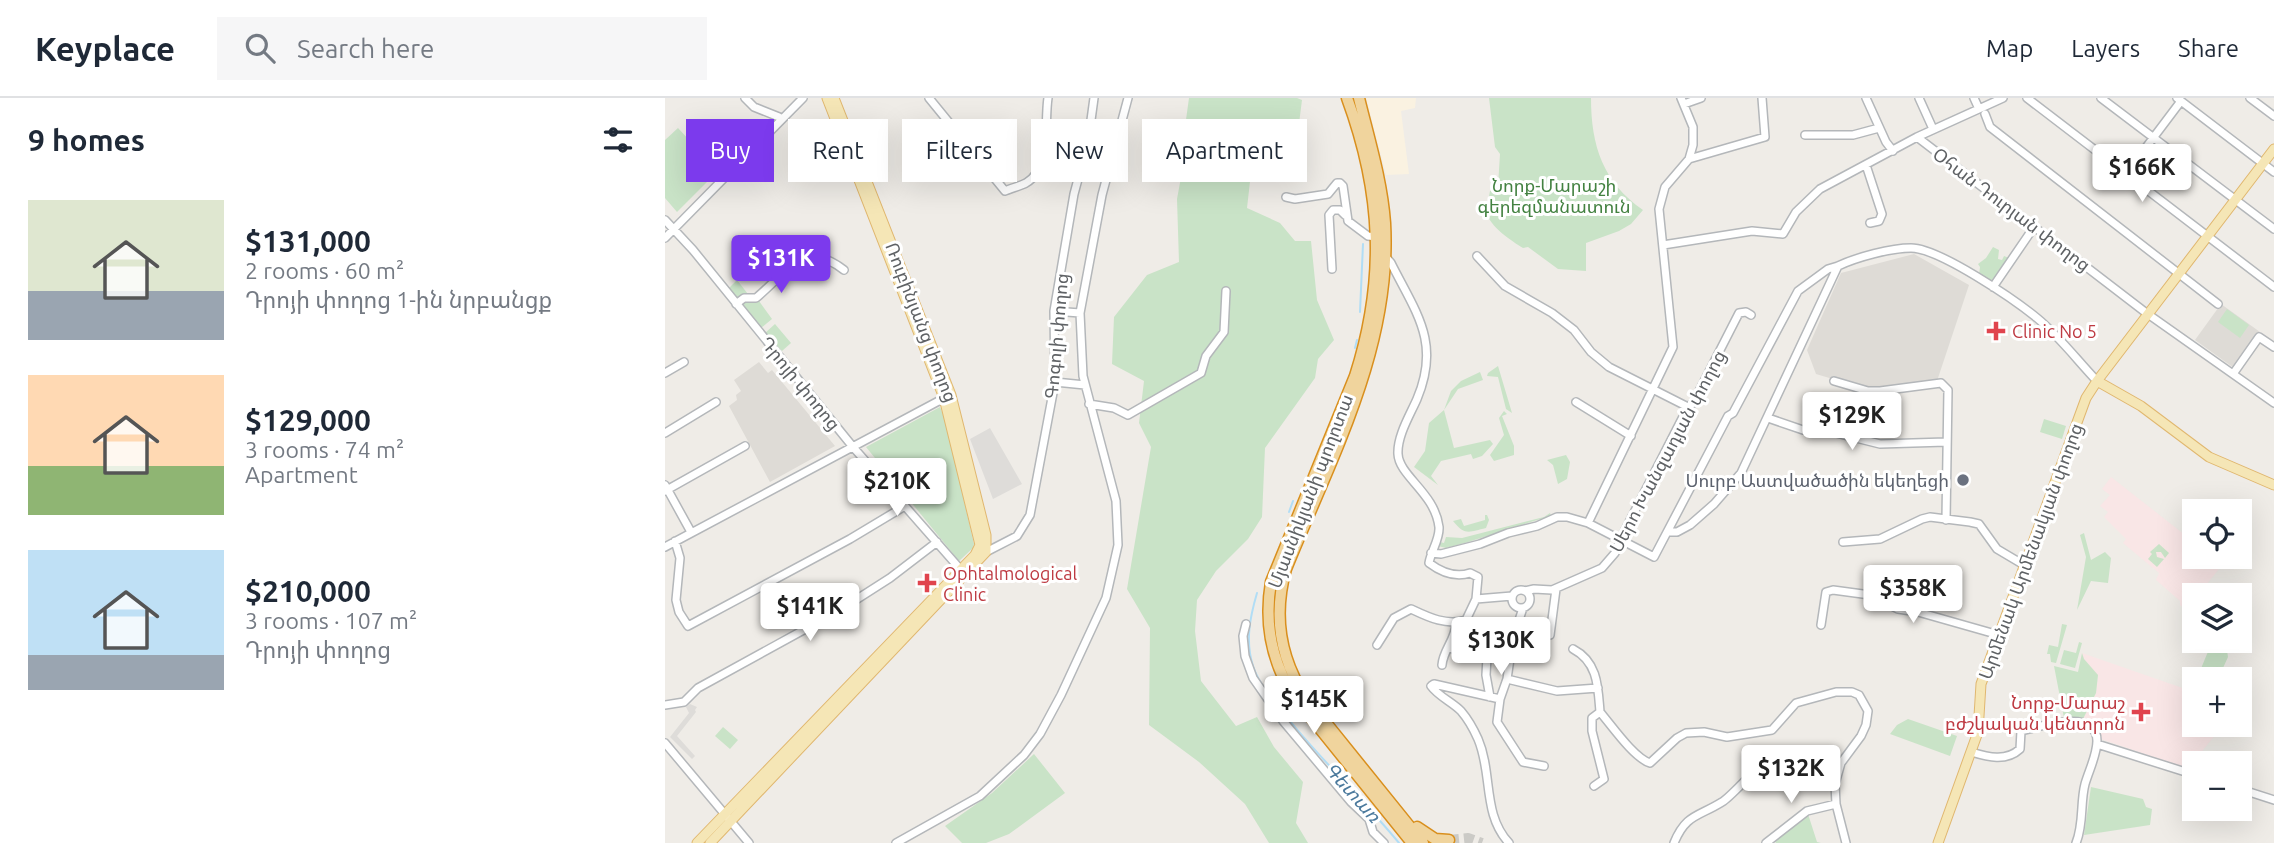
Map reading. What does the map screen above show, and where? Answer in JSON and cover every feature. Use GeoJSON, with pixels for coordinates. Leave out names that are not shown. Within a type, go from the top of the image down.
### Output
{"type":"FeatureCollection","features":[{"type":"Feature","properties":{"kind":"highway","name":"Մյասնիկյանի պողոտա"},"geometry":{"type":"LineString","coordinates":[[1347,98],[1364,154],[1378,237],[1371,309],[1363,352],[1355,376],[1277,564],[1269,597],[1268,624],[1279,669],[1292,694],[1412,843]]}},
{"type":"Feature","properties":{"kind":"highway","name":"Մյասնիկյանի պողոտա"},"geometry":{"type":"LineString","coordinates":[[1359,98],[1383,204],[1385,257],[1379,313],[1368,365],[1286,569],[1280,590],[1278,616],[1283,650],[1298,685],[1423,843]]}},
{"type":"Feature","properties":{"kind":"highway"},"geometry":{"type":"LineString","coordinates":[[1405,817],[1430,836],[1450,840],[1444,843]]}},
{"type":"Feature","properties":{"kind":"main road","name":"Ռուբինյանց փողոց"},"geometry":{"type":"LineString","coordinates":[[827,98],[948,396]]}},
{"type":"Feature","properties":{"kind":"main road","name":"Ռուբինյանց փողոց"},"geometry":{"type":"LineString","coordinates":[[834,98],[948,396],[986,535],[982,551]]}},
{"type":"Feature","properties":{"kind":"main road","name":"Արմենակ Արմենակյան փողոց"},"geometry":{"type":"LineString","coordinates":[[1937,843],[1978,732],[1981,684],[2084,402],[2097,381],[2274,149]]}},
{"type":"Feature","properties":{"kind":"main road"},"geometry":{"type":"LineString","coordinates":[[2097,381],[2141,406],[2209,457],[2274,485]]}},
{"type":"Feature","properties":{"kind":"main road"},"geometry":{"type":"LineString","coordinates":[[859,683],[961,570],[982,551]]}},
{"type":"Feature","properties":{"kind":"main road"},"geometry":{"type":"LineString","coordinates":[[697,843],[727,818],[859,683],[982,551]]}},
{"type":"Feature","properties":{"kind":"main road"},"geometry":{"type":"LineString","coordinates":[[710,843],[727,818]]}},
{"type":"Feature","properties":{"kind":"street"},"geometry":{"type":"LineString","coordinates":[[745,98],[754,107],[779,117]]}},
{"type":"Feature","properties":{"kind":"street"},"geometry":{"type":"LineString","coordinates":[[665,232],[669,222],[798,98]]}},
{"type":"Feature","properties":{"kind":"street"},"geometry":{"type":"LineString","coordinates":[[665,238],[669,222],[803,98]]}},
{"type":"Feature","properties":{"kind":"street"},"geometry":{"type":"LineString","coordinates":[[929,98],[1005,191],[1029,182],[1038,168],[1045,146],[1048,98]]}},
{"type":"Feature","properties":{"kind":"street","name":"Գոգոլի փողոց"},"geometry":{"type":"LineString","coordinates":[[982,551],[1017,536],[1030,515],[1055,382],[1054,311],[1074,194],[1088,142],[1094,98]]}},
{"type":"Feature","properties":{"kind":"street"},"geometry":{"type":"LineString","coordinates":[[897,843],[980,796],[1024,755],[1040,734],[1062,694],[1106,598],[1118,545],[1116,501],[1085,385],[1080,350],[1080,313],[1102,195],[1128,98]]}},
{"type":"Feature","properties":{"kind":"street"},"geometry":{"type":"LineString","coordinates":[[1588,523],[1673,347],[1659,209],[1665,187],[1689,159],[1694,137],[1693,127],[1682,101],[1701,98]]}},
{"type":"Feature","properties":{"kind":"street"},"geometry":{"type":"LineString","coordinates":[[1689,159],[1765,137],[1762,98]]}},
{"type":"Feature","properties":{"kind":"street"},"geometry":{"type":"LineString","coordinates":[[1866,98],[1893,151]]}},
{"type":"Feature","properties":{"kind":"street"},"geometry":{"type":"LineString","coordinates":[[1919,98],[1933,129]]}},
{"type":"Feature","properties":{"kind":"street"},"geometry":{"type":"LineString","coordinates":[[1974,98],[1990,127],[2218,303]]}},
{"type":"Feature","properties":{"kind":"street"},"geometry":{"type":"LineString","coordinates":[[1917,137],[1982,111],[2003,98]]}},
{"type":"Feature","properties":{"kind":"street"},"geometry":{"type":"LineString","coordinates":[[2027,98],[2274,287]]}},
{"type":"Feature","properties":{"kind":"street"},"geometry":{"type":"LineString","coordinates":[[2101,98],[2274,229]]}},
{"type":"Feature","properties":{"kind":"street"},"geometry":{"type":"LineString","coordinates":[[2250,98],[2274,116]]}},
{"type":"Feature","properties":{"kind":"street"},"geometry":{"type":"LineString","coordinates":[[2126,174],[2179,99],[2274,172]]}},
{"type":"Feature","properties":{"kind":"street"},"geometry":{"type":"LineString","coordinates":[[1805,135],[1853,135],[1879,128]]}},
{"type":"Feature","properties":{"kind":"street","name":"Օհան Դուրյան փողոց"},"geometry":{"type":"LineString","coordinates":[[1663,245],[1752,231],[1783,234],[1796,212],[1820,189],[1917,137],[2149,315],[2274,403]]}},
{"type":"Feature","properties":{"kind":"street"},"geometry":{"type":"LineString","coordinates":[[1866,165],[1882,214],[1879,221],[1870,223]]}},
{"type":"Feature","properties":{"kind":"street"},"geometry":{"type":"LineString","coordinates":[[1286,197],[1295,199],[1328,194],[1340,183],[1343,186],[1348,220],[1369,236],[1378,237]]}},
{"type":"Feature","properties":{"kind":"street"},"geometry":{"type":"LineString","coordinates":[[1332,270],[1329,215],[1333,210],[1340,210],[1346,215]]}},
{"type":"Feature","properties":{"kind":"street","name":"Դրոյի փողոց"},"geometry":{"type":"LineString","coordinates":[[669,222],[853,447],[961,570]]}},
{"type":"Feature","properties":{"kind":"street"},"geometry":{"type":"LineString","coordinates":[[1993,287],[2034,227]]}},
{"type":"Feature","properties":{"kind":"street"},"geometry":{"type":"LineString","coordinates":[[1431,553],[1448,553],[1537,526],[1557,517],[1588,523],[1654,557],[1798,291],[1828,269],[1850,261],[1914,248],[1950,261],[2038,318],[2097,381]]}},
{"type":"Feature","properties":{"kind":"street"},"geometry":{"type":"LineString","coordinates":[[736,304],[744,298],[756,298],[799,260],[810,256],[833,260],[844,270]]}},
{"type":"Feature","properties":{"kind":"street"},"geometry":{"type":"LineString","coordinates":[[1477,256],[1505,286],[1552,313],[1574,330],[1591,352],[1609,367],[1688,407]]}},
{"type":"Feature","properties":{"kind":"street"},"geometry":{"type":"LineString","coordinates":[[1377,645],[1394,618],[1411,609],[1427,618],[1456,623],[1469,617],[1476,599],[1477,576],[1470,573],[1451,575],[1429,563],[1439,533],[1435,512],[1430,500],[1400,466],[1399,441],[1424,383],[1427,343],[1418,315],[1391,263],[1385,257]]}},
{"type":"Feature","properties":{"kind":"street"},"geometry":{"type":"LineString","coordinates":[[1668,532],[1677,532],[1690,525],[1714,504],[1741,473],[1839,266]]}},
{"type":"Feature","properties":{"kind":"street"},"geometry":{"type":"LineString","coordinates":[[1089,404],[1114,408],[1128,415],[1201,373],[1206,356],[1224,332],[1226,291]]}},
{"type":"Feature","properties":{"kind":"street"},"geometry":{"type":"LineString","coordinates":[[1054,311],[1080,313]]}},
{"type":"Feature","properties":{"kind":"street","name":"Սերո Խանզադյան փողոց"},"geometry":{"type":"LineString","coordinates":[[1528,592],[1556,589],[1602,568],[1615,554],[1688,407],[1693,403],[1739,313],[1751,315]]}},
{"type":"Feature","properties":{"kind":"street"},"geometry":{"type":"LineString","coordinates":[[2233,374],[2259,337],[2274,348]]}},
{"type":"Feature","properties":{"kind":"street"},"geometry":{"type":"LineString","coordinates":[[665,373],[684,362]]}},
{"type":"Feature","properties":{"kind":"street"},"geometry":{"type":"LineString","coordinates":[[1834,381],[1868,391],[1941,383],[1944,385],[1948,390],[1945,442],[1946,520]]}},
{"type":"Feature","properties":{"kind":"street"},"geometry":{"type":"LineString","coordinates":[[1055,382],[1085,385]]}},
{"type":"Feature","properties":{"kind":"street"},"geometry":{"type":"LineString","coordinates":[[665,547],[948,396]]}},
{"type":"Feature","properties":{"kind":"street"},"geometry":{"type":"LineString","coordinates":[[665,433],[716,402]]}},
{"type":"Feature","properties":{"kind":"street"},"geometry":{"type":"LineString","coordinates":[[1576,402],[1631,436]]}},
{"type":"Feature","properties":{"kind":"street"},"geometry":{"type":"LineString","coordinates":[[1768,418],[1803,430],[1820,429],[1880,444],[1945,442]]}},
{"type":"Feature","properties":{"kind":"street"},"geometry":{"type":"LineString","coordinates":[[691,533],[666,489],[745,446]]}},
{"type":"Feature","properties":{"kind":"street"},"geometry":{"type":"LineString","coordinates":[[675,541],[680,558],[675,600],[688,626],[851,539],[905,506]]}},
{"type":"Feature","properties":{"kind":"street"},"geometry":{"type":"LineString","coordinates":[[1843,542],[1880,539],[1930,517],[1979,524],[1997,550],[2024,565]]}},
{"type":"Feature","properties":{"kind":"street"},"geometry":{"type":"LineString","coordinates":[[665,705],[684,702],[698,688],[840,610],[890,578],[937,542]]}},
{"type":"Feature","properties":{"kind":"street"},"geometry":{"type":"LineString","coordinates":[[1541,636],[1550,635],[1556,589]]}},
{"type":"Feature","properties":{"kind":"street"},"geometry":{"type":"LineString","coordinates":[[1821,625],[1826,592],[1831,590],[1870,595],[1898,609],[1999,635]]}},
{"type":"Feature","properties":{"kind":"street"},"geometry":{"type":"LineString","coordinates":[[1476,599],[1510,598],[1516,592],[1528,592],[1529,604],[1523,608],[1513,638],[1497,722],[1523,762],[1544,766]]}},
{"type":"Feature","properties":{"kind":"street"},"geometry":{"type":"LineString","coordinates":[[1510,598],[1517,607],[1523,608]]}},
{"type":"Feature","properties":{"kind":"street"},"geometry":{"type":"LineString","coordinates":[[1442,665],[1454,638],[1456,623]]}},
{"type":"Feature","properties":{"kind":"street"},"geometry":{"type":"LineString","coordinates":[[1246,624],[1243,636],[1245,656],[1253,678],[1283,721],[1351,802],[1369,819],[1373,832],[1384,843]]}},
{"type":"Feature","properties":{"kind":"street"},"geometry":{"type":"LineString","coordinates":[[1513,638],[1529,639]]}},
{"type":"Feature","properties":{"kind":"street"},"geometry":{"type":"LineString","coordinates":[[1450,648],[1487,657],[1511,658]]}},
{"type":"Feature","properties":{"kind":"street"},"geometry":{"type":"LineString","coordinates":[[1573,649],[1592,666],[1598,681],[1601,712],[1636,753],[1650,763],[1686,733],[1704,732],[1727,737],[1772,730],[1796,703],[1836,692],[1859,695],[1868,711],[1866,725],[1838,769],[1835,784],[1836,804],[1846,843]]}},
{"type":"Feature","properties":{"kind":"street"},"geometry":{"type":"LineString","coordinates":[[1487,657],[1486,675],[1490,697]]}},
{"type":"Feature","properties":{"kind":"street"},"geometry":{"type":"LineString","coordinates":[[1507,679],[1557,691],[1598,688]]}},
{"type":"Feature","properties":{"kind":"street"},"geometry":{"type":"LineString","coordinates":[[1500,699],[1434,684],[1431,687],[1462,712],[1478,739],[1485,760],[1492,814],[1497,827],[1509,843]]}},
{"type":"Feature","properties":{"kind":"street"},"geometry":{"type":"LineString","coordinates":[[1594,786],[1605,779],[1592,731],[1592,718],[1601,712]]}},
{"type":"Feature","properties":{"kind":"street"},"geometry":{"type":"LineString","coordinates":[[1971,752],[1986,756],[2009,756],[2019,749],[2021,731],[2065,721],[2087,724],[2096,734],[2097,744],[2084,787],[2081,832],[2076,843]]}},
{"type":"Feature","properties":{"kind":"street"},"geometry":{"type":"LineString","coordinates":[[2097,744],[2182,771]]}},
{"type":"Feature","properties":{"kind":"street"},"geometry":{"type":"LineString","coordinates":[[665,745],[747,843]]}},
{"type":"Feature","properties":{"kind":"street"},"geometry":{"type":"LineString","coordinates":[[1674,843],[1690,817],[1724,802],[1754,772]]}},
{"type":"Feature","properties":{"kind":"street"},"geometry":{"type":"LineString","coordinates":[[2252,793],[2274,800]]}},
{"type":"Feature","properties":{"kind":"street"},"geometry":{"type":"LineString","coordinates":[[1766,843],[1807,811],[1836,804]]}},
{"type":"Feature","properties":{"kind":"shaded area"},"geometry":{"type":"Polygon","coordinates":[[[1366,98],[1416,98],[1415,108],[1401,111],[1409,174],[1386,175],[1366,98]]]}},
{"type":"Feature","properties":{"kind":"shaded area"},"geometry":{"type":"Polygon","coordinates":[[[1914,254],[1969,285],[1937,381],[1873,391],[1816,374],[1807,350],[1841,273],[1914,254]]]}},
{"type":"Feature","properties":{"kind":"shaded area"},"geometry":{"type":"Polygon","coordinates":[[[2221,304],[2260,332],[2234,368],[2195,340],[2221,304]]]}},
{"type":"Feature","properties":{"kind":"shaded area"},"geometry":{"type":"Polygon","coordinates":[[[759,362],[768,373],[772,370],[835,446],[770,482],[729,406],[737,400],[736,395],[741,391],[734,380],[759,362]]]}},
{"type":"Feature","properties":{"kind":"shaded area"},"geometry":{"type":"Polygon","coordinates":[[[990,428],[1022,484],[993,499],[970,439],[990,428]]]}},
{"type":"Feature","properties":{"kind":"shaded area"},"geometry":{"type":"Polygon","coordinates":[[[2111,477],[2182,533],[2182,569],[2219,569],[2208,583],[2182,583],[2182,607],[2180,601],[2156,580],[2159,573],[2123,543],[2126,539],[2104,517],[2108,512],[2100,506],[2110,495],[2102,489],[2111,477]]]}},
{"type":"Feature","properties":{"kind":"shaded area","name":"Նորք-Մարաշ բժշկական կենտրոն"},"geometry":{"type":"Polygon","coordinates":[[[2082,653],[2182,688],[2182,737],[2213,737],[2202,751],[2182,751],[2182,767],[2098,738],[2082,721],[2096,693],[2098,676],[2082,653]]]}},
{"type":"Feature","properties":{"kind":"shaded area"},"geometry":{"type":"Polygon","coordinates":[[[690,704],[697,707],[696,712],[677,736],[695,756],[692,759],[670,737],[689,713],[686,707],[690,704]]]}},
{"type":"Feature","properties":{"kind":"green space"},"geometry":{"type":"Polygon","coordinates":[[[1189,98],[1302,100],[1300,119],[1186,119],[1189,98]]]}},
{"type":"Feature","properties":{"kind":"green space","name":"Նորք-Մարաշի գերեզմանատուն"},"geometry":{"type":"Polygon","coordinates":[[[1489,98],[1591,98],[1593,132],[1602,162],[1618,187],[1643,210],[1631,224],[1619,231],[1586,243],[1586,271],[1558,269],[1528,247],[1523,248],[1508,238],[1489,218],[1488,202],[1490,191],[1498,186],[1500,154],[1495,147],[1489,98]]]}},
{"type":"Feature","properties":{"kind":"green space"},"geometry":{"type":"Polygon","coordinates":[[[678,128],[686,137],[686,182],[707,182],[677,212],[665,198],[665,140],[678,128]]]}},
{"type":"Feature","properties":{"kind":"green space"},"geometry":{"type":"Polygon","coordinates":[[[1180,182],[1250,182],[1247,208],[1280,223],[1295,241],[1311,241],[1317,300],[1334,340],[1318,359],[1315,378],[1265,448],[1262,517],[1248,539],[1216,571],[1197,600],[1195,631],[1201,681],[1236,726],[1257,717],[1274,747],[1303,782],[1296,823],[1308,843],[1269,843],[1245,804],[1199,762],[1149,725],[1150,628],[1127,589],[1151,447],[1139,423],[1144,381],[1112,364],[1114,317],[1147,275],[1179,262],[1177,199],[1180,182]]]}},
{"type":"Feature","properties":{"kind":"green space"},"geometry":{"type":"Polygon","coordinates":[[[1993,247],[1999,250],[1998,259],[2002,260],[2004,256],[2009,258],[1995,282],[1979,275],[1978,264],[1993,247]]]}},
{"type":"Feature","properties":{"kind":"green space"},"geometry":{"type":"Polygon","coordinates":[[[737,280],[755,303],[759,301],[772,319],[761,328],[729,288],[737,280]]]}},
{"type":"Feature","properties":{"kind":"green space"},"geometry":{"type":"Polygon","coordinates":[[[2227,309],[2249,325],[2240,338],[2218,322],[2227,309]]]}},
{"type":"Feature","properties":{"kind":"green space"},"geometry":{"type":"Polygon","coordinates":[[[775,324],[791,343],[782,351],[765,333],[775,324]]]}},
{"type":"Feature","properties":{"kind":"green space"},"geometry":{"type":"Polygon","coordinates":[[[1498,366],[1512,413],[1506,409],[1498,377],[1487,376],[1498,366]]]}},
{"type":"Feature","properties":{"kind":"green space"},"geometry":{"type":"Polygon","coordinates":[[[1480,372],[1483,380],[1458,389],[1444,410],[1451,391],[1461,381],[1480,372]]]}},
{"type":"Feature","properties":{"kind":"green space"},"geometry":{"type":"Polygon","coordinates":[[[940,407],[946,422],[974,544],[959,561],[866,447],[940,407]]]}},
{"type":"Feature","properties":{"kind":"green space"},"geometry":{"type":"Polygon","coordinates":[[[1444,410],[1454,448],[1490,440],[1493,444],[1482,456],[1473,459],[1471,454],[1441,461],[1431,476],[1438,485],[1414,467],[1425,451],[1429,423],[1444,410]]]}},
{"type":"Feature","properties":{"kind":"green space"},"geometry":{"type":"Polygon","coordinates":[[[1504,411],[1507,414],[1502,416],[1514,446],[1514,455],[1494,461],[1490,455],[1504,435],[1499,418],[1504,411]]]}},
{"type":"Feature","properties":{"kind":"green space"},"geometry":{"type":"Polygon","coordinates":[[[2044,419],[2066,426],[2062,439],[2040,432],[2044,419]]]}},
{"type":"Feature","properties":{"kind":"green space"},"geometry":{"type":"Polygon","coordinates":[[[1566,455],[1570,462],[1567,479],[1558,484],[1553,465],[1547,460],[1566,455]]]}},
{"type":"Feature","properties":{"kind":"green space"},"geometry":{"type":"Polygon","coordinates":[[[1550,513],[1551,516],[1473,541],[1446,548],[1438,546],[1440,542],[1444,543],[1446,537],[1462,538],[1544,517],[1550,513]]]}},
{"type":"Feature","properties":{"kind":"green space"},"geometry":{"type":"Polygon","coordinates":[[[1487,515],[1489,520],[1486,528],[1471,531],[1464,531],[1453,521],[1461,519],[1464,526],[1485,520],[1487,515]]]}},
{"type":"Feature","properties":{"kind":"green space"},"geometry":{"type":"Polygon","coordinates":[[[2084,533],[2091,560],[2105,552],[2111,558],[2108,583],[2091,581],[2077,610],[2086,557],[2080,535],[2084,533]]]}},
{"type":"Feature","properties":{"kind":"green space"},"geometry":{"type":"Polygon","coordinates":[[[2159,544],[2169,553],[2165,558],[2161,552],[2156,552],[2157,557],[2164,559],[2157,567],[2148,559],[2152,554],[2150,552],[2159,544]]]}},
{"type":"Feature","properties":{"kind":"green space"},"geometry":{"type":"Polygon","coordinates":[[[2062,624],[2067,625],[2056,663],[2051,662],[2050,654],[2047,654],[2049,645],[2058,647],[2062,624]]]}},
{"type":"Feature","properties":{"kind":"green space"},"geometry":{"type":"Polygon","coordinates":[[[2079,642],[2082,643],[2075,668],[2060,664],[2064,650],[2076,653],[2079,642]]]}},
{"type":"Feature","properties":{"kind":"green space"},"geometry":{"type":"Polygon","coordinates":[[[2082,653],[2098,675],[2096,693],[2082,721],[2064,718],[2054,666],[2078,672],[2082,653]]]}},
{"type":"Feature","properties":{"kind":"green space"},"geometry":{"type":"Polygon","coordinates":[[[2207,653],[2227,653],[2223,667],[2202,666],[2207,653]]]}},
{"type":"Feature","properties":{"kind":"green space"},"geometry":{"type":"Polygon","coordinates":[[[1908,719],[1957,736],[1950,756],[1890,734],[1897,725],[1908,719]]]}},
{"type":"Feature","properties":{"kind":"green space"},"geometry":{"type":"Polygon","coordinates":[[[723,727],[738,740],[730,749],[715,736],[723,727]]]}},
{"type":"Feature","properties":{"kind":"green space"},"geometry":{"type":"Polygon","coordinates":[[[1034,754],[1065,793],[1009,834],[986,843],[962,843],[945,826],[992,793],[1034,754]]]}},
{"type":"Feature","properties":{"kind":"green space"},"geometry":{"type":"Polygon","coordinates":[[[2091,787],[2143,799],[2146,807],[2152,809],[2150,825],[2084,835],[2091,787]]]}},
{"type":"Feature","properties":{"kind":"green space"},"geometry":{"type":"Polygon","coordinates":[[[1808,814],[1817,842],[1821,843],[1776,843],[1773,839],[1808,814]]]}},
{"type":"Feature","properties":{"kind":"waterway","name":"Գետառ"},"geometry":{"type":"LineString","coordinates":[[1360,312],[1363,244]]}},
{"type":"Feature","properties":{"kind":"waterway","name":"Գետառ"},"geometry":{"type":"LineString","coordinates":[[1355,348],[1357,340]]}},
{"type":"Feature","properties":{"kind":"waterway","name":"Գետառ"},"geometry":{"type":"LineString","coordinates":[[1289,512],[1293,501]]}},
{"type":"Feature","properties":{"kind":"waterway","name":"Գետառ"},"geometry":{"type":"LineString","coordinates":[[1257,593],[1249,638],[1253,666],[1259,679],[1299,732],[1399,843]]}},
{"type":"Feature","properties":{"kind":"tunnel"},"geometry":{"type":"LineString","coordinates":[[1449,840],[1468,838],[1482,843]]}},
{"type":"Feature","properties":{"kind":"place","name":"Clinic No 5"},"geometry":{"type":"Point","coordinates":[1996,331]}},
{"type":"Feature","properties":{"kind":"place","name":"Սուրբ Աստվածածին եկեղեցի"},"geometry":{"type":"Point","coordinates":[1963,480]}},
{"type":"Feature","properties":{"kind":"place","name":"Ophtalmological Clinic"},"geometry":{"type":"Point","coordinates":[927,583]}},
{"type":"Feature","properties":{"kind":"place","name":"Նորք-Մարաշ բժշկական կենտրոն"},"geometry":{"type":"Point","coordinates":[2141,712]}}]}
